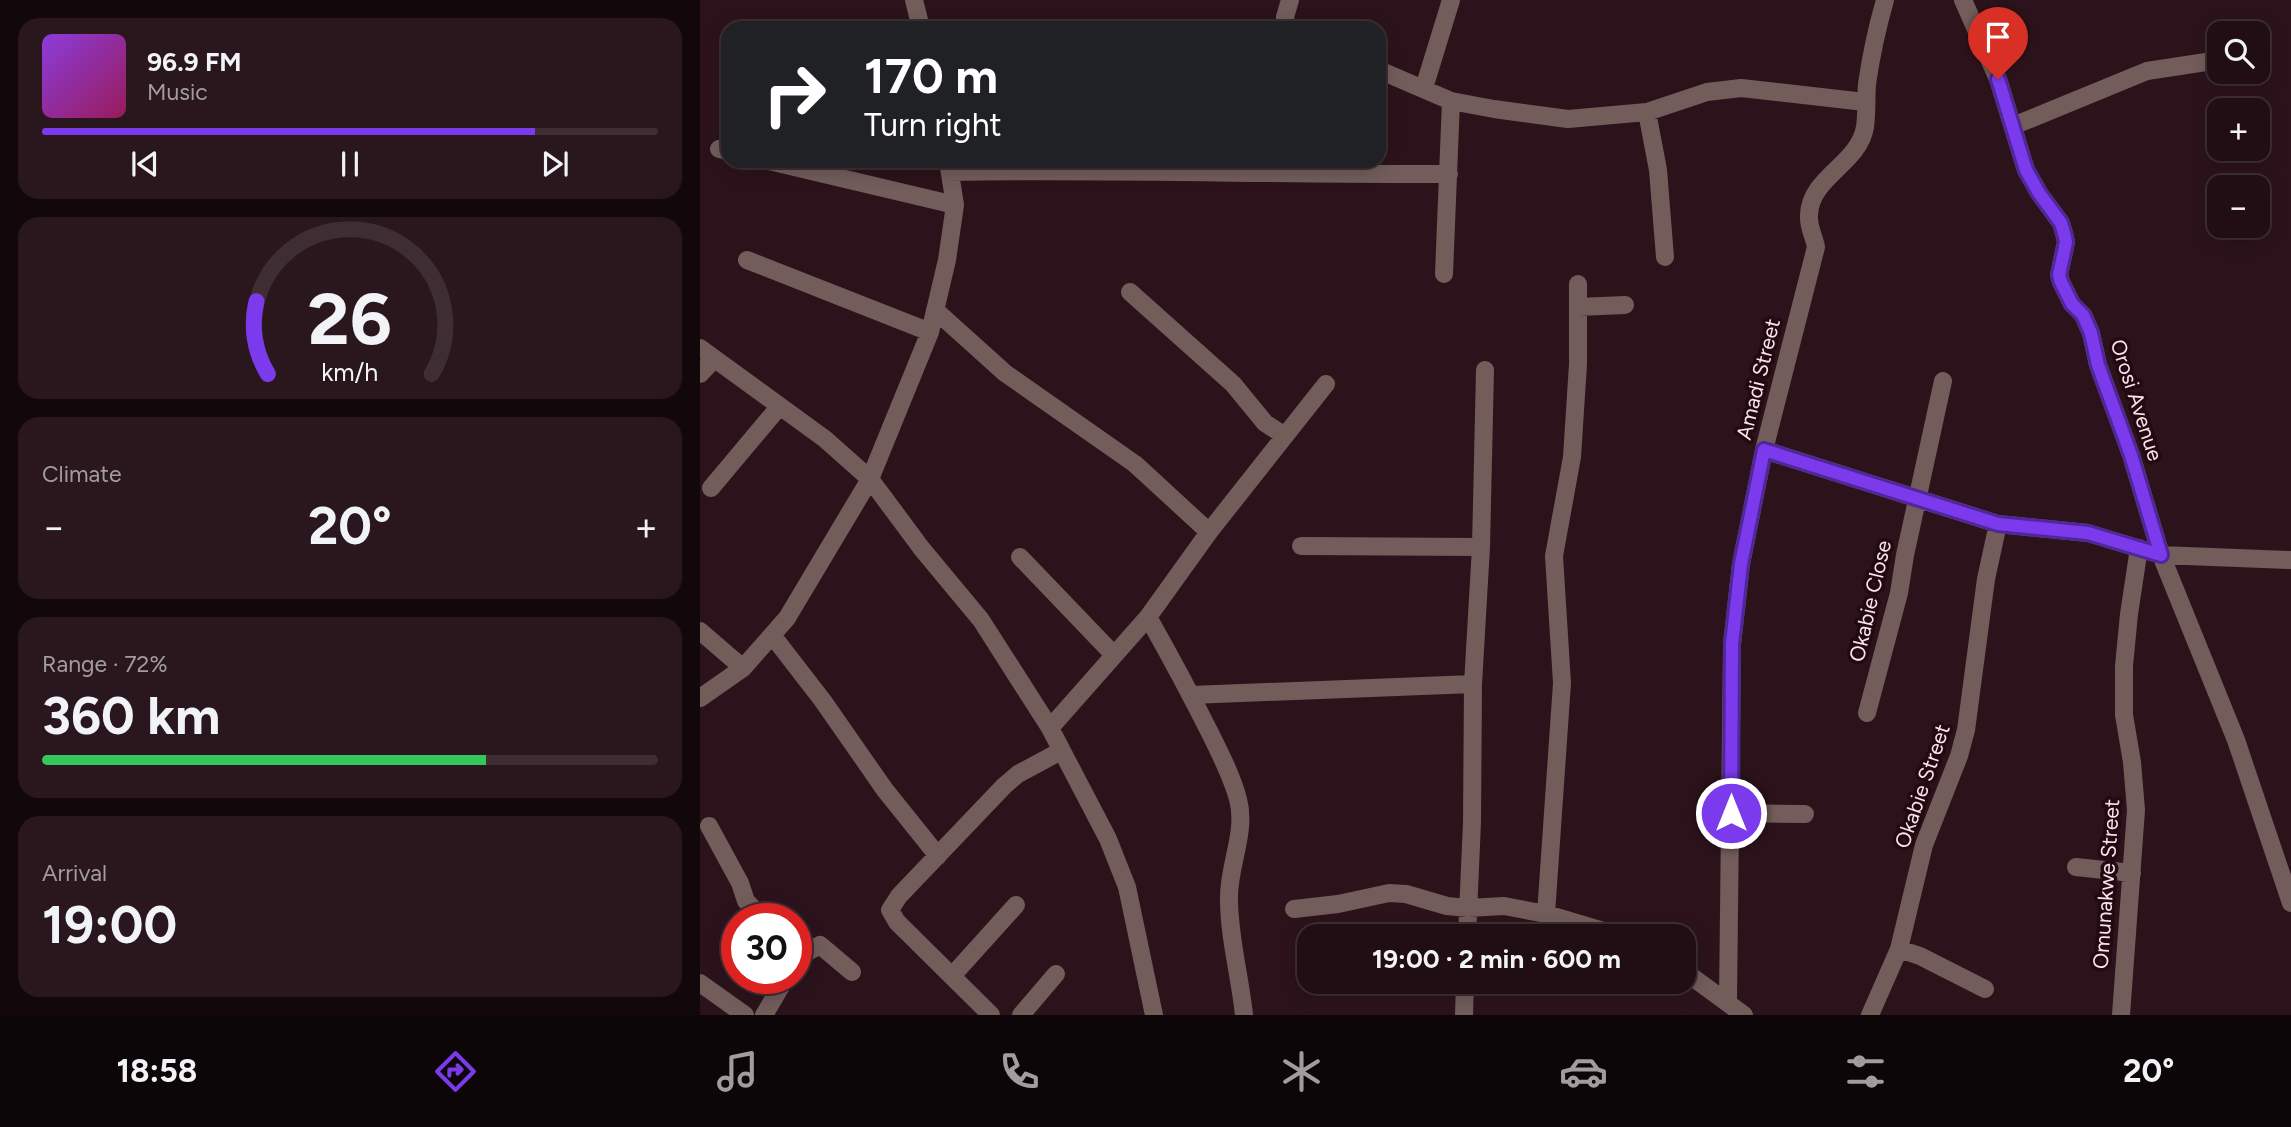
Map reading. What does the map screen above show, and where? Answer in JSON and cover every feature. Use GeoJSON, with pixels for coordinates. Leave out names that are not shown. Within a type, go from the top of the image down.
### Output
{"type":"FeatureCollection","features":[{"type":"Feature","properties":{"kind":"street"},"geometry":{"type":"LineString","coordinates":[[914,0],[920,21]]}},
{"type":"Feature","properties":{"kind":"street"},"geometry":{"type":"LineString","coordinates":[[1285,21],[1290,0]]}},
{"type":"Feature","properties":{"kind":"street"},"geometry":{"type":"LineString","coordinates":[[1424,88],[1451,0]]}},
{"type":"Feature","properties":{"kind":"street","name":"Amadi Street"},"geometry":{"type":"LineString","coordinates":[[1728,1001],[1732,644],[1741,564],[1764,450],[1816,247],[1810,228],[1811,201],[1825,180],[1854,153],[1865,127],[1865,103],[1871,59],[1885,0]]}},
{"type":"Feature","properties":{"kind":"street","name":"Orosi Avenue"},"geometry":{"type":"LineString","coordinates":[[1963,0],[1998,79],[2026,170],[2061,223],[2066,242],[2059,275],[2061,282],[2072,304],[2083,315],[2091,333],[2098,365],[2131,455],[2161,555],[2236,740],[2291,903]]}},
{"type":"Feature","properties":{"kind":"street"},"geometry":{"type":"LineString","coordinates":[[2013,126],[2147,71],[2207,62]]}},
{"type":"Feature","properties":{"kind":"street"},"geometry":{"type":"LineString","coordinates":[[1386,73],[1451,101],[1568,119],[1647,112],[1707,92],[1741,89],[1865,103]]}},
{"type":"Feature","properties":{"kind":"street"},"geometry":{"type":"LineString","coordinates":[[1444,274],[1451,101]]}},
{"type":"Feature","properties":{"kind":"street"},"geometry":{"type":"LineString","coordinates":[[1647,112],[1658,170],[1665,257]]}},
{"type":"Feature","properties":{"kind":"street"},"geometry":{"type":"LineString","coordinates":[[799,168],[955,205]]}},
{"type":"Feature","properties":{"kind":"street"},"geometry":{"type":"LineString","coordinates":[[700,698],[743,668],[787,618],[870,479],[930,332],[947,260],[955,205],[949,168]]}},
{"type":"Feature","properties":{"kind":"street"},"geometry":{"type":"LineString","coordinates":[[1037,168],[1162,168]]}},
{"type":"Feature","properties":{"kind":"street"},"geometry":{"type":"LineString","coordinates":[[1272,168],[1449,174]]}},
{"type":"Feature","properties":{"kind":"street"},"geometry":{"type":"LineString","coordinates":[[747,260],[930,332]]}},
{"type":"Feature","properties":{"kind":"street"},"geometry":{"type":"LineString","coordinates":[[1546,914],[1562,683],[1555,556],[1572,457],[1578,363],[1578,284]]}},
{"type":"Feature","properties":{"kind":"street"},"geometry":{"type":"LineString","coordinates":[[1130,292],[1233,384],[1265,424],[1285,436]]}},
{"type":"Feature","properties":{"kind":"street"},"geometry":{"type":"LineString","coordinates":[[1578,307],[1625,304]]}},
{"type":"Feature","properties":{"kind":"street"},"geometry":{"type":"LineString","coordinates":[[935,310],[1005,373],[1135,464],[1209,532]]}},
{"type":"Feature","properties":{"kind":"street"},"geometry":{"type":"LineString","coordinates":[[700,374],[707,353],[825,439],[870,479],[922,549],[981,620],[1050,728],[1108,839],[1127,887],[1154,1015]]}},
{"type":"Feature","properties":{"kind":"street"},"geometry":{"type":"LineString","coordinates":[[1467,924],[1485,370]]}},
{"type":"Feature","properties":{"kind":"street","name":"Okabie Close"},"geometry":{"type":"LineString","coordinates":[[1867,713],[1899,593],[1943,381]]}},
{"type":"Feature","properties":{"kind":"street"},"geometry":{"type":"LineString","coordinates":[[1050,728],[1148,617],[1209,532],[1326,384]]}},
{"type":"Feature","properties":{"kind":"street"},"geometry":{"type":"LineString","coordinates":[[711,488],[779,407]]}},
{"type":"Feature","properties":{"kind":"street"},"geometry":{"type":"LineString","coordinates":[[1764,450],[1998,524],[2088,533],[2161,555],[2291,559]]}},
{"type":"Feature","properties":{"kind":"street","name":"Okabie Street"},"geometry":{"type":"LineString","coordinates":[[1870,1015],[1899,949],[1921,855],[1932,820],[1959,756],[1966,730],[1986,579],[1998,524]]}},
{"type":"Feature","properties":{"kind":"street"},"geometry":{"type":"LineString","coordinates":[[1301,546],[1480,547]]}},
{"type":"Feature","properties":{"kind":"street","name":"Omunakwe Street"},"geometry":{"type":"LineString","coordinates":[[2121,1015],[2136,810],[2124,715],[2124,666],[2139,548]]}},
{"type":"Feature","properties":{"kind":"street"},"geometry":{"type":"LineString","coordinates":[[1020,557],[1114,655]]}},
{"type":"Feature","properties":{"kind":"street"},"geometry":{"type":"LineString","coordinates":[[1148,617],[1221,755],[1239,801],[1237,854],[1230,876],[1229,900],[1234,956],[1244,1015]]}},
{"type":"Feature","properties":{"kind":"street"},"geometry":{"type":"LineString","coordinates":[[700,631],[743,668]]}},
{"type":"Feature","properties":{"kind":"street"},"geometry":{"type":"LineString","coordinates":[[772,635],[823,701],[861,758],[938,856]]}},
{"type":"Feature","properties":{"kind":"street"},"geometry":{"type":"LineString","coordinates":[[1191,695],[1473,684]]}},
{"type":"Feature","properties":{"kind":"street"},"geometry":{"type":"LineString","coordinates":[[991,1015],[897,922],[890,910],[893,903],[1018,774],[1061,751]]}},
{"type":"Feature","properties":{"kind":"street"},"geometry":{"type":"LineString","coordinates":[[1731,813],[1805,814]]}},
{"type":"Feature","properties":{"kind":"street"},"geometry":{"type":"LineString","coordinates":[[709,827],[748,903]]}},
{"type":"Feature","properties":{"kind":"street"},"geometry":{"type":"LineString","coordinates":[[2076,867],[2132,873]]}},
{"type":"Feature","properties":{"kind":"street"},"geometry":{"type":"LineString","coordinates":[[1294,908],[1338,904],[1390,893],[1406,894],[1447,906],[1504,906],[1580,924]]}},
{"type":"Feature","properties":{"kind":"street"},"geometry":{"type":"LineString","coordinates":[[952,976],[1016,905]]}},
{"type":"Feature","properties":{"kind":"street"},"geometry":{"type":"LineString","coordinates":[[812,949],[820,945],[852,972]]}},
{"type":"Feature","properties":{"kind":"street"},"geometry":{"type":"LineString","coordinates":[[1899,949],[1920,956],[1985,989]]}},
{"type":"Feature","properties":{"kind":"street"},"geometry":{"type":"LineString","coordinates":[[1021,1015],[1056,975]]}},
{"type":"Feature","properties":{"kind":"street"},"geometry":{"type":"LineString","coordinates":[[1696,979],[1744,1015]]}},
{"type":"Feature","properties":{"kind":"street"},"geometry":{"type":"LineString","coordinates":[[700,983],[726,1009],[745,1015]]}},
{"type":"Feature","properties":{"kind":"street"},"geometry":{"type":"LineString","coordinates":[[764,1015],[776,994]]}},
{"type":"Feature","properties":{"kind":"street"},"geometry":{"type":"LineString","coordinates":[[1464,1015],[1465,994]]}},
{"type":"Feature","properties":{"kind":"route"},"geometry":{"type":"LineString","coordinates":[[1731,813],[1732,644],[1741,564],[1764,450],[1998,524],[2088,533],[2161,555],[2131,455],[2098,365],[2091,333],[2083,315],[2072,304],[2061,282],[2059,275],[2066,242],[2061,223],[2026,170],[1998,79]]}}]}
